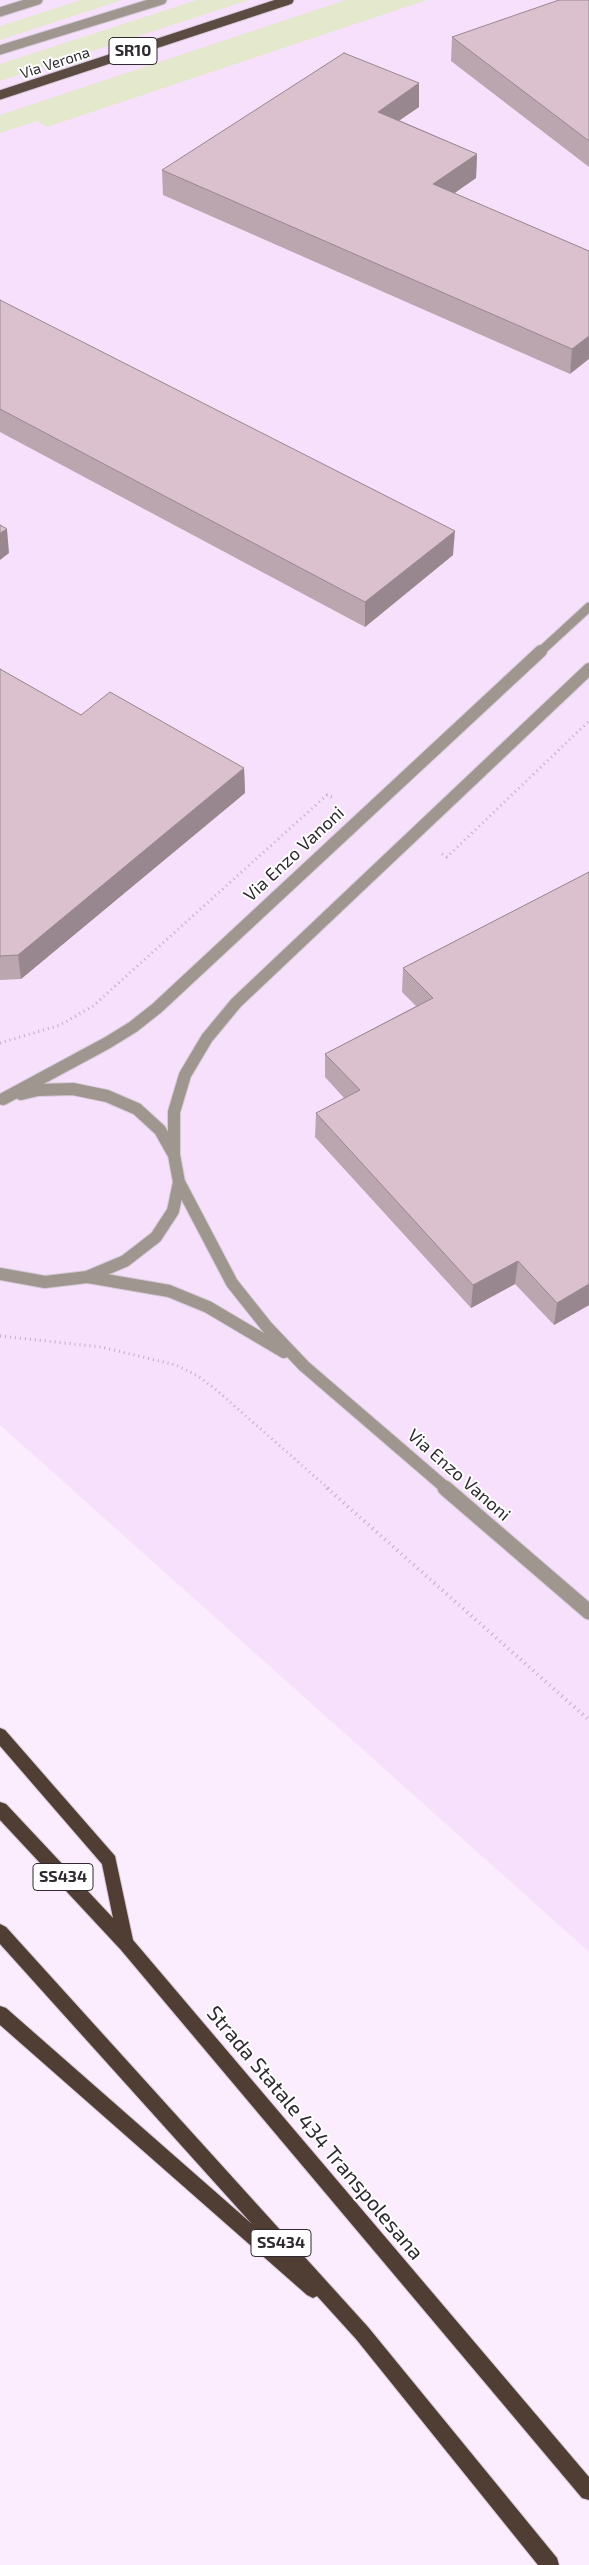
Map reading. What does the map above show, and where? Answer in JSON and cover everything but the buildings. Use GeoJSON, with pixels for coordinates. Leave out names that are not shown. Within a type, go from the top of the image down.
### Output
{"type":"FeatureCollection","features":[{"type":"Feature","properties":{"kind":"highway"},"geometry":{"type":"LineString","coordinates":[[0,1735],[109,1861],[126,1945]]}},
{"type":"Feature","properties":{"kind":"highway","name":"Strada Statale 434 Transpolesana"},"geometry":{"type":"LineString","coordinates":[[0,1809],[126,1945],[589,2492]]}},
{"type":"Feature","properties":{"kind":"highway","name":"SS434"},"geometry":{"type":"LineString","coordinates":[[0,1932],[362,2333],[550,2565]]}},
{"type":"Feature","properties":{"kind":"highway"},"geometry":{"type":"LineString","coordinates":[[0,2014],[362,2333]]}},
{"type":"Feature","properties":{"kind":"main road","name":"Via Verona"},"geometry":{"type":"LineString","coordinates":[[0,95],[289,0]]}},
{"type":"Feature","properties":{"kind":"street"},"geometry":{"type":"LineString","coordinates":[[0,12],[38,0]]}},
{"type":"Feature","properties":{"kind":"street"},"geometry":{"type":"LineString","coordinates":[[0,50],[162,0]]}},
{"type":"Feature","properties":{"kind":"street","name":"Via Enzo Vanoni"},"geometry":{"type":"LineString","coordinates":[[2,1100],[107,1043],[133,1027],[157,1008],[589,607]]}},
{"type":"Feature","properties":{"kind":"street","name":"Via Enzo Vanoni"},"geometry":{"type":"LineString","coordinates":[[589,669],[236,1003],[207,1038],[186,1075],[174,1112],[174,1154],[179,1182],[232,1283],[267,1327],[304,1366],[589,1612]]}},
{"type":"Feature","properties":{"kind":"street","name":"Via Enzo Vanoni"},"geometry":{"type":"LineString","coordinates":[[2,1100],[38,1090],[73,1089],[107,1096],[137,1109],[160,1130],[174,1154]]}},
{"type":"Feature","properties":{"kind":"street","name":"Via Enzo Vanoni"},"geometry":{"type":"LineString","coordinates":[[87,1277],[125,1261],[156,1237],[173,1211],[179,1182]]}},
{"type":"Feature","properties":{"kind":"street","name":"Via Enzo Vanoni"},"geometry":{"type":"LineString","coordinates":[[0,1274],[45,1282],[87,1277],[127,1282],[169,1291],[208,1307],[255,1333],[304,1366]]}},
{"type":"Feature","properties":{"kind":"path"},"geometry":{"type":"LineString","coordinates":[[439,853],[447,857],[589,721]]}},
{"type":"Feature","properties":{"kind":"path"},"geometry":{"type":"LineString","coordinates":[[0,1043],[60,1025],[93,1006],[327,795],[335,799]]}},
{"type":"Feature","properties":{"kind":"path"},"geometry":{"type":"LineString","coordinates":[[0,1336],[101,1347],[156,1358],[196,1375],[214,1388],[589,1720]]}},
{"type":"Feature","properties":{"kind":"shaded area"},"geometry":{"type":"Polygon","coordinates":[[[0,0],[589,0],[589,1952],[0,1425],[0,0]]]}},
{"type":"Feature","properties":{"kind":"green space"},"geometry":{"type":"Polygon","coordinates":[[[81,0],[122,0],[0,40],[0,26],[81,0]]]}},
{"type":"Feature","properties":{"kind":"green space"},"geometry":{"type":"Polygon","coordinates":[[[197,0],[249,0],[0,81],[0,64],[197,0]]]}},
{"type":"Feature","properties":{"kind":"green space"},"geometry":{"type":"Polygon","coordinates":[[[346,0],[427,0],[47,127],[37,121],[0,133],[0,115],[346,0]]]}}]}
